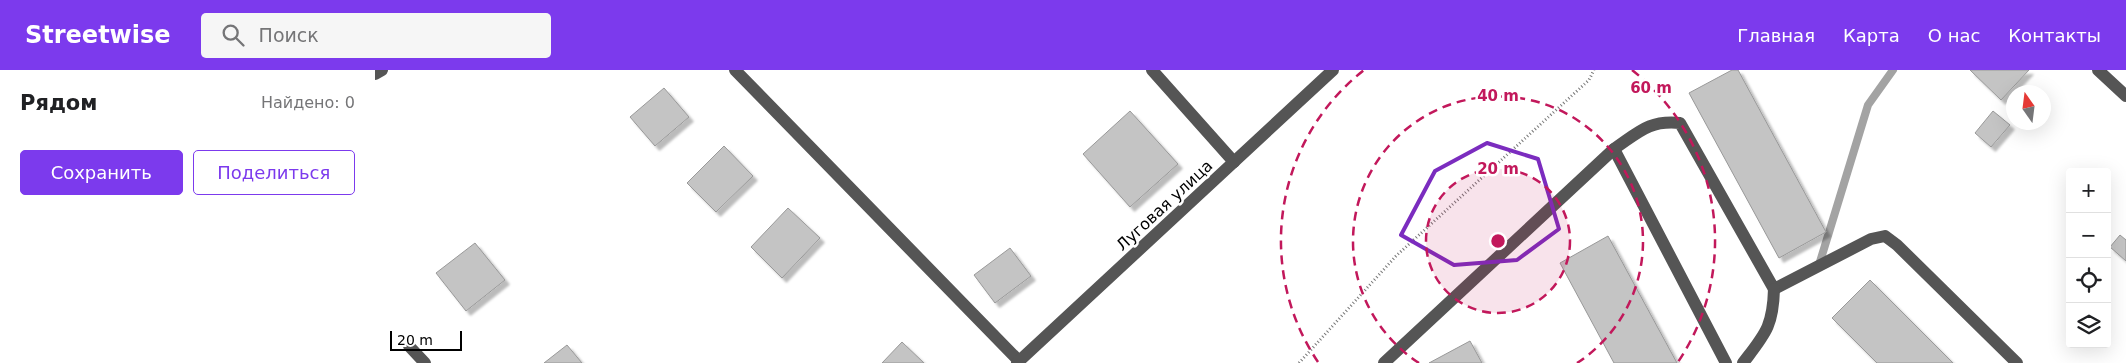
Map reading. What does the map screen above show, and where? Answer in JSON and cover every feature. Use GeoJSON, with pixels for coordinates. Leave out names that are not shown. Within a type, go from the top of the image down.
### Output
{"type":"FeatureCollection","features":[{"type":"Feature","properties":{"kind":"street"},"geometry":{"type":"LineString","coordinates":[[375,74],[382,70]]}},
{"type":"Feature","properties":{"kind":"street"},"geometry":{"type":"LineString","coordinates":[[735,70],[1018,362]]}},
{"type":"Feature","properties":{"kind":"street"},"geometry":{"type":"LineString","coordinates":[[1152,70],[1234,162]]}},
{"type":"Feature","properties":{"kind":"street","name":"Луговая улица"},"geometry":{"type":"LineString","coordinates":[[1018,362],[1333,70]]}},
{"type":"Feature","properties":{"kind":"street"},"geometry":{"type":"LineString","coordinates":[[2098,70],[2126,96]]}},
{"type":"Feature","properties":{"kind":"street"},"geometry":{"type":"LineString","coordinates":[[1385,363],[1614,149],[1646,127],[1663,122],[1680,123],[1774,289],[1773,312],[1766,333],[1743,363]]}},
{"type":"Feature","properties":{"kind":"street"},"geometry":{"type":"LineString","coordinates":[[1614,149],[1727,363]]}},
{"type":"Feature","properties":{"kind":"street"},"geometry":{"type":"LineString","coordinates":[[1774,289],[1871,239],[1885,236],[1897,245],[2017,363]]}},
{"type":"Feature","properties":{"kind":"street"},"geometry":{"type":"LineString","coordinates":[[409,346],[425,363]]}},
{"type":"Feature","properties":{"kind":"path"},"geometry":{"type":"LineString","coordinates":[[1299,363],[1396,256],[1589,80],[1594,70]]}},
{"type":"Feature","properties":{"kind":"highlighted area"},"geometry":{"type":"Polygon","coordinates":[[[1487,143],[1538,159],[1559,229],[1517,260],[1454,265],[1401,235],[1435,171],[1487,143]]]}},
{"type":"Feature","properties":{"kind":"building"},"geometry":{"type":"Polygon","coordinates":[[[1732,70],[1738,70],[1826,232],[1779,258],[1689,93],[1732,70]]]}},
{"type":"Feature","properties":{"kind":"building"},"geometry":{"type":"Polygon","coordinates":[[[1970,70],[2029,70],[2015,85],[2006,85],[2006,95],[2001,100],[1970,70]]]}},
{"type":"Feature","properties":{"kind":"building"},"geometry":{"type":"Polygon","coordinates":[[[664,88],[689,117],[655,146],[630,117],[664,88]]]}},
{"type":"Feature","properties":{"kind":"building"},"geometry":{"type":"Polygon","coordinates":[[[1130,111],[1178,164],[1130,207],[1083,154],[1130,111]]]}},
{"type":"Feature","properties":{"kind":"building"},"geometry":{"type":"Polygon","coordinates":[[[1993,111],[2006,122],[2006,130],[1991,147],[1975,133],[1993,111]]]}},
{"type":"Feature","properties":{"kind":"building"},"geometry":{"type":"Polygon","coordinates":[[[724,146],[753,176],[716,212],[687,183],[724,146]]]}},
{"type":"Feature","properties":{"kind":"building"},"geometry":{"type":"Polygon","coordinates":[[[788,208],[820,238],[782,278],[751,247],[788,208]]]}},
{"type":"Feature","properties":{"kind":"building"},"geometry":{"type":"Polygon","coordinates":[[[2120,235],[2126,240],[2126,261],[2111,248],[2120,235]]]}},
{"type":"Feature","properties":{"kind":"building"},"geometry":{"type":"Polygon","coordinates":[[[1608,236],[1677,363],[1614,363],[1560,263],[1608,236]]]}},
{"type":"Feature","properties":{"kind":"building"},"geometry":{"type":"Polygon","coordinates":[[[475,243],[505,280],[466,311],[436,273],[475,243]]]}},
{"type":"Feature","properties":{"kind":"building"},"geometry":{"type":"Polygon","coordinates":[[[1010,248],[1031,276],[995,303],[974,275],[1010,248]]]}},
{"type":"Feature","properties":{"kind":"building"},"geometry":{"type":"Polygon","coordinates":[[[1870,280],[1953,363],[1877,363],[1832,318],[1870,280]]]}},
{"type":"Feature","properties":{"kind":"building"},"geometry":{"type":"Polygon","coordinates":[[[1470,341],[1482,363],[1429,363],[1470,341]]]}},
{"type":"Feature","properties":{"kind":"building"},"geometry":{"type":"Polygon","coordinates":[[[902,342],[924,363],[882,363],[902,342]]]}},
{"type":"Feature","properties":{"kind":"building"},"geometry":{"type":"Polygon","coordinates":[[[567,345],[582,363],[544,363],[567,345]]]}},
{"type":"Feature","properties":{"kind":"waterway"},"geometry":{"type":"LineString","coordinates":[[1819,265],[1868,105],[1893,70]]}}]}
